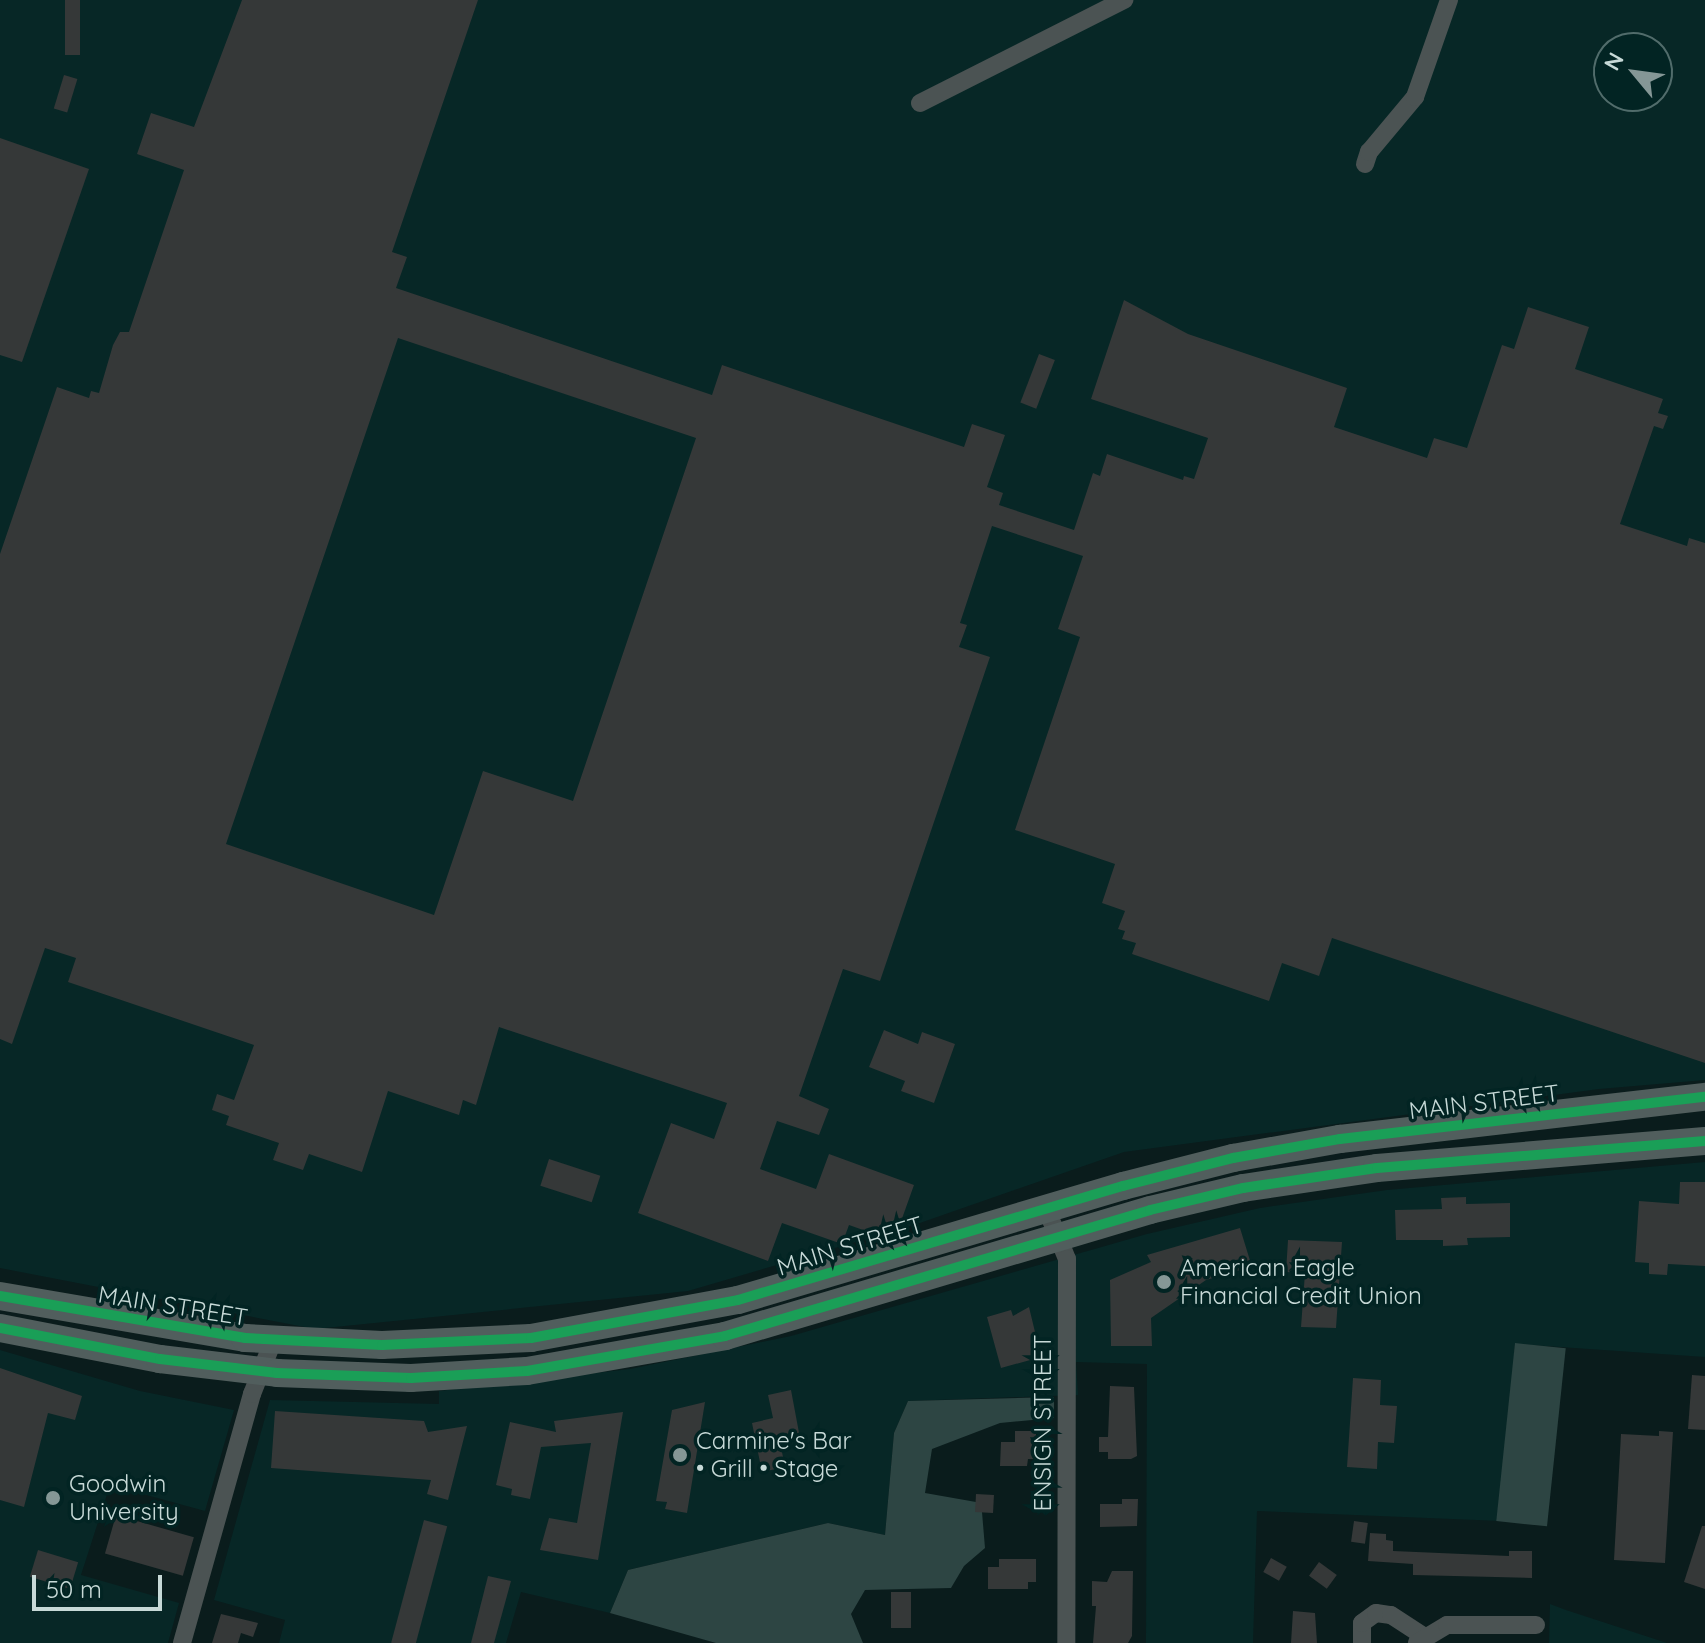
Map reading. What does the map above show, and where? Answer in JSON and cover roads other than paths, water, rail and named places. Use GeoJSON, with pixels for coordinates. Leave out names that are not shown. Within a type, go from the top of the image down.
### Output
{"type":"FeatureCollection","features":[{"type":"Feature","properties":{"kind":"main road","name":"MAIN STREET"},"geometry":{"type":"LineString","coordinates":[[0,1296],[165,1329],[273,1341],[436,1345],[628,1324],[738,1300],[1046,1208],[1268,1151],[1705,1097]]}},
{"type":"Feature","properties":{"kind":"main road"},"geometry":{"type":"LineString","coordinates":[[0,1328],[137,1355],[259,1372],[471,1376],[630,1357],[766,1325],[1059,1237],[1274,1182],[1377,1168],[1705,1141]]}},
{"type":"Feature","properties":{"kind":"main road"},"geometry":{"type":"LineString","coordinates":[[1268,1151],[1274,1182]]}},
{"type":"Feature","properties":{"kind":"street"},"geometry":{"type":"LineString","coordinates":[[920,103],[1124,0]]}},
{"type":"Feature","properties":{"kind":"street"},"geometry":{"type":"LineString","coordinates":[[1365,164],[1369,152],[1415,97],[1449,0]]}},
{"type":"Feature","properties":{"kind":"street","name":"ENSIGN STREET"},"geometry":{"type":"LineString","coordinates":[[1046,1208],[1067,1262],[1066,1643]]}},
{"type":"Feature","properties":{"kind":"street"},"geometry":{"type":"LineString","coordinates":[[182,1643],[259,1372],[273,1341]]}},
{"type":"Feature","properties":{"kind":"street"},"geometry":{"type":"LineString","coordinates":[[1362,1643],[1362,1623],[1376,1613],[1391,1615],[1420,1640],[1447,1625],[1536,1625]]}},
{"type":"Feature","properties":{"kind":"place","name":"American Eagle Financial Credit Union"},"geometry":{"type":"Point","coordinates":[1164,1282]}},
{"type":"Feature","properties":{"kind":"place","name":"Carmine's Bar • Grill • Stage"},"geometry":{"type":"Point","coordinates":[680,1455]}},
{"type":"Feature","properties":{"kind":"place","name":"Goodwin University"},"geometry":{"type":"Point","coordinates":[53,1498]}}]}
